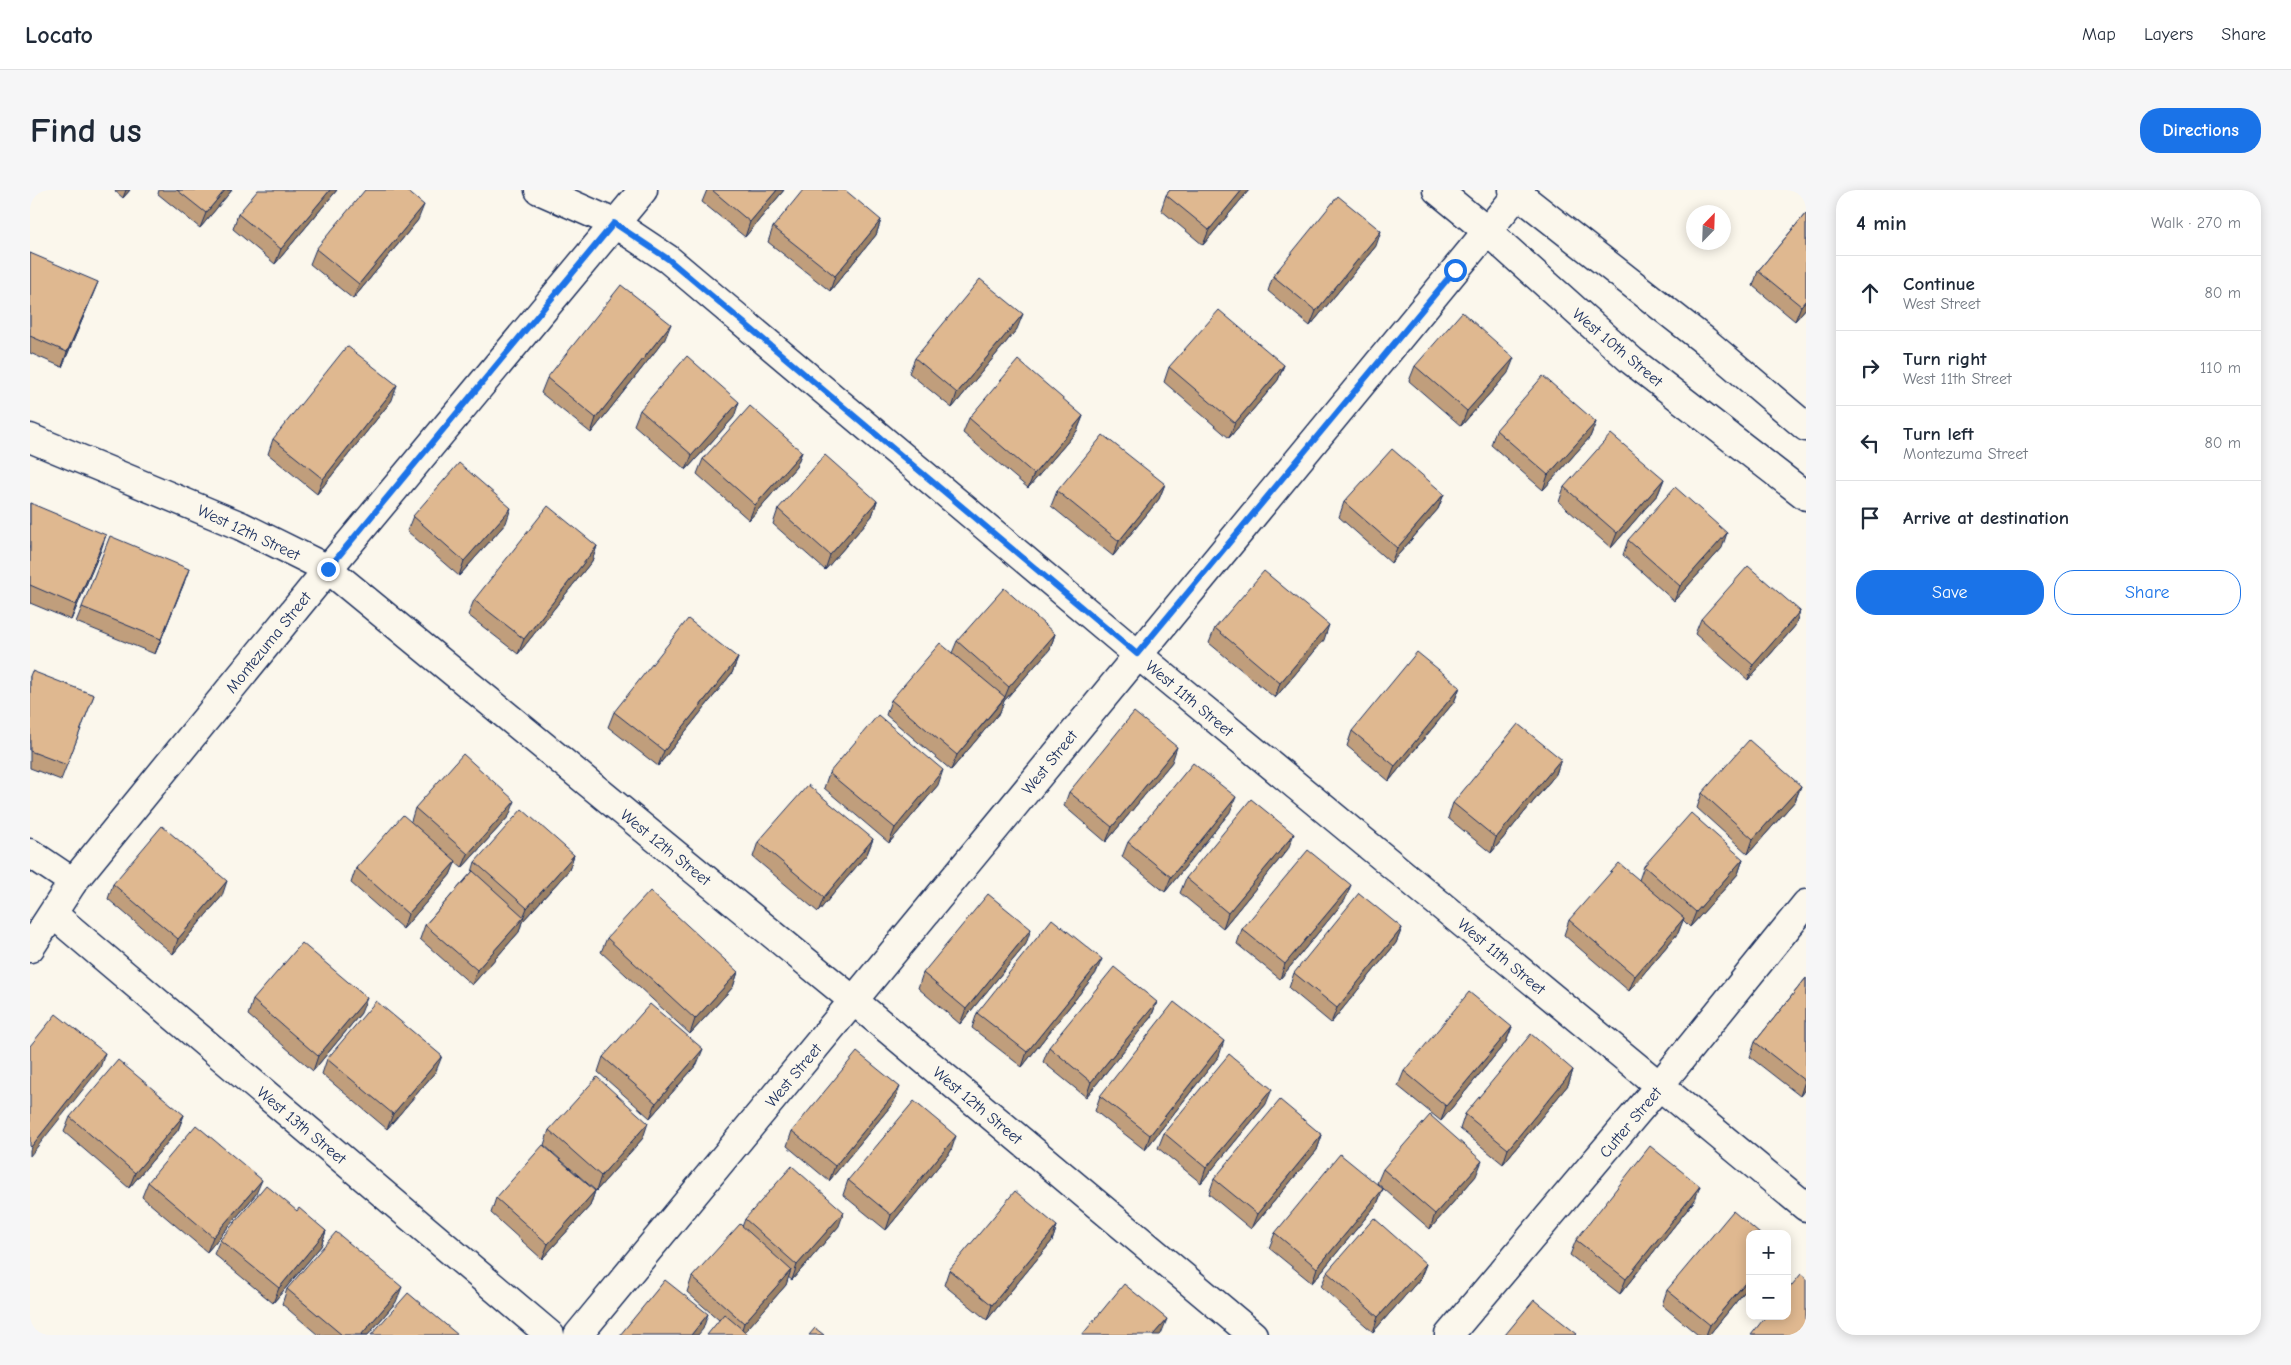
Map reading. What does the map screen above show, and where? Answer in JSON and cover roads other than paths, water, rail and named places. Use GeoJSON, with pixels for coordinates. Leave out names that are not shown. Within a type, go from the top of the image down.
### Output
{"type":"FeatureCollection","features":[{"type":"Feature","properties":{"kind":"street","name":"West 11th Street"},"geometry":{"type":"LineString","coordinates":[[539,190],[614,223],[668,259],[1137,654],[1806,1207]]}},
{"type":"Feature","properties":{"kind":"street","name":"Montezuma Street"},"geometry":{"type":"LineString","coordinates":[[30,948],[73,882],[328,569],[643,190]]}},
{"type":"Feature","properties":{"kind":"street","name":"West 10th Street"},"geometry":{"type":"LineString","coordinates":[[1437,190],[1487,231],[1632,361],[1806,496]]}},
{"type":"Feature","properties":{"kind":"street","name":"West Street"},"geometry":{"type":"LineString","coordinates":[[578,1335],[1487,231],[1517,191]]}},
{"type":"Feature","properties":{"kind":"street"},"geometry":{"type":"LineString","coordinates":[[1517,191],[1806,426]]}},
{"type":"Feature","properties":{"kind":"street","name":"West 12th Street"},"geometry":{"type":"LineString","coordinates":[[30,438],[241,526],[328,569],[854,1001],[1253,1335]]}},
{"type":"Feature","properties":{"kind":"street"},"geometry":{"type":"LineString","coordinates":[[30,853],[73,882]]}},
{"type":"Feature","properties":{"kind":"street","name":"Cutter Street"},"geometry":{"type":"LineString","coordinates":[[1449,1335],[1660,1086],[1806,904]]}},
{"type":"Feature","properties":{"kind":"street","name":"West 13th Street"},"geometry":{"type":"LineString","coordinates":[[53,914],[550,1335]]}}]}
